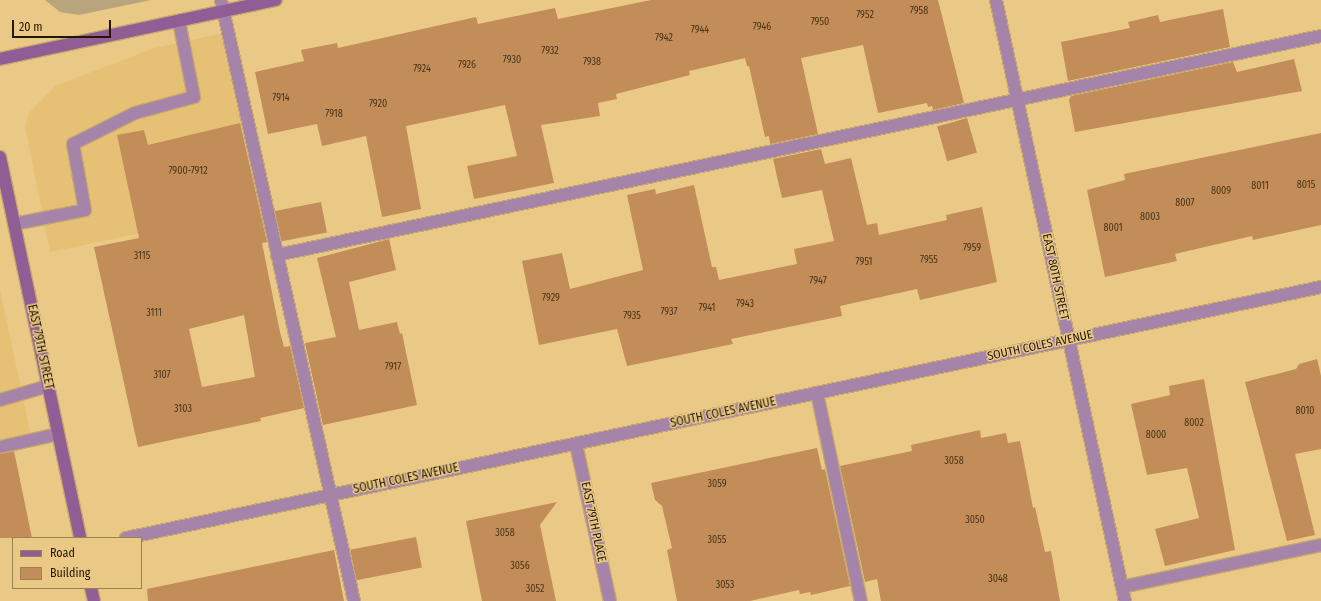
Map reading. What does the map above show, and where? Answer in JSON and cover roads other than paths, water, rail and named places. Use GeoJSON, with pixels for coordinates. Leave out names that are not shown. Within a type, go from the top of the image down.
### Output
{"type":"FeatureCollection","features":[{"type":"Feature","properties":{"kind":"main road"},"geometry":{"type":"LineString","coordinates":[[0,59],[179,21],[222,6],[276,0]]}},
{"type":"Feature","properties":{"kind":"main road","name":"EAST 79TH STREET"},"geometry":{"type":"LineString","coordinates":[[0,157],[80,537]]}},
{"type":"Feature","properties":{"kind":"main road"},"geometry":{"type":"LineString","coordinates":[[91,589],[94,601]]}},
{"type":"Feature","properties":{"kind":"street","name":"EAST 80TH STREET"},"geometry":{"type":"LineString","coordinates":[[996,0],[1125,601]]}},
{"type":"Feature","properties":{"kind":"street"},"geometry":{"type":"LineString","coordinates":[[222,6],[354,601]]}},
{"type":"Feature","properties":{"kind":"street"},"geometry":{"type":"LineString","coordinates":[[14,224],[85,210],[73,144],[135,113],[194,97],[179,21]]}},
{"type":"Feature","properties":{"kind":"street"},"geometry":{"type":"LineString","coordinates":[[277,255],[1018,101],[1321,36]]}},
{"type":"Feature","properties":{"kind":"street","name":"SOUTH COLES AVENUE"},"geometry":{"type":"LineString","coordinates":[[131,537],[1321,287]]}},
{"type":"Feature","properties":{"kind":"street"},"geometry":{"type":"LineString","coordinates":[[0,400],[48,386]]}},
{"type":"Feature","properties":{"kind":"street"},"geometry":{"type":"LineString","coordinates":[[817,393],[862,601]]}},
{"type":"Feature","properties":{"kind":"street"},"geometry":{"type":"LineString","coordinates":[[0,447],[58,434]]}},
{"type":"Feature","properties":{"kind":"street","name":"EAST 79TH PLACE"},"geometry":{"type":"LineString","coordinates":[[576,444],[610,601]]}},
{"type":"Feature","properties":{"kind":"street"},"geometry":{"type":"LineString","coordinates":[[1122,587],[1321,545]]}}]}
